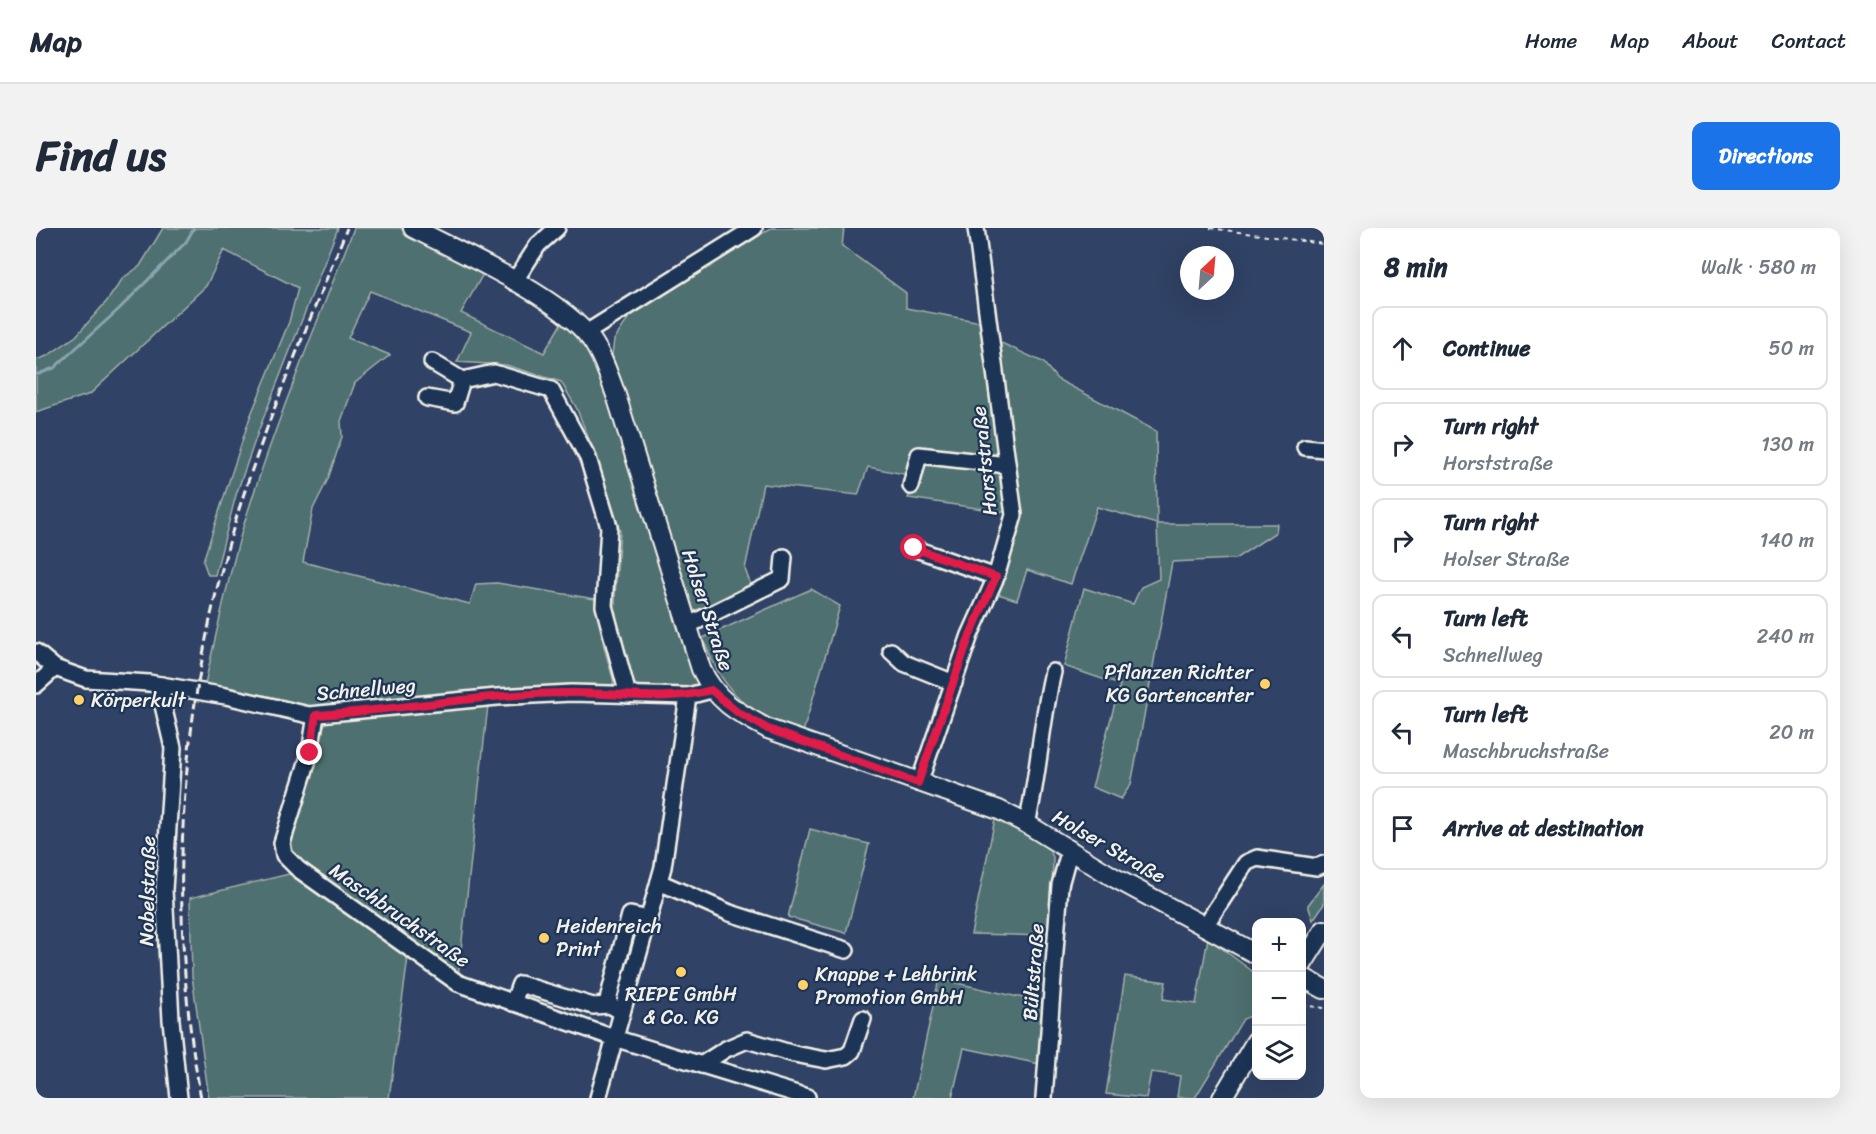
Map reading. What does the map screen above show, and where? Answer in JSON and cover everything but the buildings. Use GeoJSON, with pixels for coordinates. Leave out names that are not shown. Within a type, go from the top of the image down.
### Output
{"type":"FeatureCollection","features":[{"type":"Feature","properties":{"kind":"main road","name":"Holser Straße"},"geometry":{"type":"LineString","coordinates":[[413,228],[514,282],[564,313],[586,333],[602,358],[616,395],[702,669],[711,690],[737,712],[768,729],[999,810],[1252,951]]}},
{"type":"Feature","properties":{"kind":"main road"},"geometry":{"type":"LineString","coordinates":[[1306,959],[1324,930]]}},
{"type":"Feature","properties":{"kind":"main road"},"geometry":{"type":"LineString","coordinates":[[1306,979],[1324,989]]}},
{"type":"Feature","properties":{"kind":"main road"},"geometry":{"type":"LineString","coordinates":[[1222,1098],[1252,1049]]}},
{"type":"Feature","properties":{"kind":"street"},"geometry":{"type":"LineString","coordinates":[[514,282],[538,245],[557,228]]}},
{"type":"Feature","properties":{"kind":"street"},"geometry":{"type":"LineString","coordinates":[[586,333],[754,228]]}},
{"type":"Feature","properties":{"kind":"street","name":"Horststraße"},"geometry":{"type":"LineString","coordinates":[[918,783],[996,577],[1014,515],[976,228]]}},
{"type":"Feature","properties":{"kind":"street"},"geometry":{"type":"LineString","coordinates":[[432,362],[462,380],[494,373],[551,390],[588,458],[609,527],[604,606],[628,695]]}},
{"type":"Feature","properties":{"kind":"street"},"geometry":{"type":"LineString","coordinates":[[427,398],[455,403],[462,380]]}},
{"type":"Feature","properties":{"kind":"street"},"geometry":{"type":"LineString","coordinates":[[1305,447],[1324,449]]}},
{"type":"Feature","properties":{"kind":"street"},"geometry":{"type":"LineString","coordinates":[[912,486],[919,454],[1007,465]]}},
{"type":"Feature","properties":{"kind":"street"},"geometry":{"type":"LineString","coordinates":[[914,548],[996,577]]}},
{"type":"Feature","properties":{"kind":"street"},"geometry":{"type":"LineString","coordinates":[[689,625],[782,579],[784,557]]}},
{"type":"Feature","properties":{"kind":"street"},"geometry":{"type":"LineString","coordinates":[[891,651],[904,663],[954,683]]}},
{"type":"Feature","properties":{"kind":"street","name":"Schnellweg"},"geometry":{"type":"LineString","coordinates":[[36,652],[55,668],[99,681],[135,681],[162,685],[244,700],[295,714],[316,715],[497,697],[571,693],[688,696],[711,690]]}},
{"type":"Feature","properties":{"kind":"street"},"geometry":{"type":"LineString","coordinates":[[36,684],[55,668]]}},
{"type":"Feature","properties":{"kind":"street"},"geometry":{"type":"LineString","coordinates":[[1027,824],[1040,760],[1043,713],[1053,672]]}},
{"type":"Feature","properties":{"kind":"street","name":"Nobelstraße"},"geometry":{"type":"LineString","coordinates":[[162,685],[162,701],[173,748],[164,890],[174,1097]]}},
{"type":"Feature","properties":{"kind":"street"},"geometry":{"type":"LineString","coordinates":[[598,1098],[614,1038],[616,1008],[649,919],[659,882],[688,696]]}},
{"type":"Feature","properties":{"kind":"street","name":"Maschbruchstraße"},"geometry":{"type":"LineString","coordinates":[[316,715],[310,753],[282,843],[285,855],[298,869],[458,983],[614,1038],[807,1097]]}},
{"type":"Feature","properties":{"kind":"street","name":"Bültstraße"},"geometry":{"type":"LineString","coordinates":[[1044,1098],[1060,885],[1070,849]]}},
{"type":"Feature","properties":{"kind":"street"},"geometry":{"type":"LineString","coordinates":[[1205,926],[1246,863],[1257,858],[1317,867],[1324,864]]}},
{"type":"Feature","properties":{"kind":"street"},"geometry":{"type":"LineString","coordinates":[[659,882],[730,913],[846,950]]}},
{"type":"Feature","properties":{"kind":"street"},"geometry":{"type":"LineString","coordinates":[[513,1003],[520,984],[593,1005],[616,1008]]}},
{"type":"Feature","properties":{"kind":"street"},"geometry":{"type":"LineString","coordinates":[[701,1065],[726,1049],[747,1040],[794,1054],[826,1060],[846,1056],[852,1052],[863,1019]]}},
{"type":"Feature","properties":{"kind":"path"},"geometry":{"type":"LineString","coordinates":[[1210,228],[1324,244]]}},
{"type":"Feature","properties":{"kind":"path"},"geometry":{"type":"LineString","coordinates":[[1306,1006],[1324,1008]]}},
{"type":"Feature","properties":{"kind":"green space"},"geometry":{"type":"Polygon","coordinates":[[[163,228],[338,228],[258,432],[236,495],[215,575],[208,575],[203,561],[250,417],[289,322],[298,288],[224,250],[206,286],[90,394],[36,412],[36,360],[47,356],[76,336],[107,301],[123,278],[140,266],[163,228]]]}},
{"type":"Feature","properties":{"kind":"green space"},"geometry":{"type":"Polygon","coordinates":[[[354,228],[400,228],[483,274],[461,313],[544,353],[562,322],[586,348],[595,364],[607,397],[700,679],[696,686],[681,690],[641,689],[632,681],[616,624],[615,596],[620,531],[597,459],[576,407],[561,382],[506,365],[457,362],[471,332],[370,291],[348,338],[390,355],[355,383],[341,421],[342,437],[328,479],[313,509],[303,562],[470,604],[476,584],[497,583],[595,599],[604,647],[614,682],[611,687],[309,711],[205,684],[233,563],[256,486],[296,375],[354,228]]]}},
{"type":"Feature","properties":{"kind":"green space"},"geometry":{"type":"Polygon","coordinates":[[[771,228],[844,228],[842,246],[906,293],[906,308],[986,323],[1011,513],[908,498],[920,477],[868,467],[858,495],[763,484],[745,569],[752,588],[694,611],[612,355],[614,340],[630,316],[771,228]]]}},
{"type":"Feature","properties":{"kind":"green space"},"geometry":{"type":"Polygon","coordinates":[[[997,341],[1043,362],[1057,379],[1156,431],[1157,524],[1097,507],[1071,584],[1027,570],[1017,600],[995,593],[1021,515],[997,341]]]}},
{"type":"Feature","properties":{"kind":"green space"},"geometry":{"type":"Polygon","coordinates":[[[1157,524],[1277,524],[1276,532],[1235,559],[1172,562],[1131,784],[1121,799],[1092,787],[1120,685],[1064,666],[1084,588],[1133,604],[1141,587],[1159,579],[1157,524]]]}},
{"type":"Feature","properties":{"kind":"green space"},"geometry":{"type":"Polygon","coordinates":[[[811,589],[840,606],[803,732],[767,717],[740,699],[719,673],[703,638],[811,589]]]}},
{"type":"Feature","properties":{"kind":"green space"},"geometry":{"type":"Polygon","coordinates":[[[488,705],[458,977],[300,866],[288,851],[288,838],[321,730],[327,721],[488,705]]]}},
{"type":"Feature","properties":{"kind":"green space"},"geometry":{"type":"Polygon","coordinates":[[[996,814],[1047,845],[1053,857],[1051,936],[971,934],[996,814]]]}},
{"type":"Feature","properties":{"kind":"green space"},"geometry":{"type":"Polygon","coordinates":[[[810,829],[869,844],[846,933],[788,917],[810,829]]]}},
{"type":"Feature","properties":{"kind":"green space"},"geometry":{"type":"Polygon","coordinates":[[[293,873],[409,950],[389,1098],[209,1098],[192,976],[190,898],[293,873]]]}},
{"type":"Feature","properties":{"kind":"green space"},"geometry":{"type":"Polygon","coordinates":[[[1324,884],[1324,904],[1313,920],[1308,905],[1324,884]]]}},
{"type":"Feature","properties":{"kind":"green space"},"geometry":{"type":"Polygon","coordinates":[[[1208,938],[1252,971],[1252,1016],[1243,1019],[1195,1098],[1177,1097],[1180,1076],[1151,1072],[1146,1098],[1106,1094],[1125,976],[1166,982],[1163,999],[1196,1004],[1208,938]]]}},
{"type":"Feature","properties":{"kind":"green space"},"geometry":{"type":"Polygon","coordinates":[[[939,979],[1045,1003],[1040,1064],[964,1048],[952,1098],[913,1098],[939,979]]]}},
{"type":"Feature","properties":{"kind":"waterway"},"geometry":{"type":"LineString","coordinates":[[36,375],[54,368],[118,310],[186,242],[194,228]]}},
{"type":"Feature","properties":{"kind":"railway"},"geometry":{"type":"LineString","coordinates":[[201,1098],[189,1019],[183,939],[182,858],[186,778],[196,698],[210,618],[230,540],[254,464],[347,228]]}},
{"type":"Feature","properties":{"kind":"place","name":"Pflanzen Richter KG Gartencenter"},"geometry":{"type":"Point","coordinates":[1265,684]}},
{"type":"Feature","properties":{"kind":"place","name":"Körperkult"},"geometry":{"type":"Point","coordinates":[79,700]}},
{"type":"Feature","properties":{"kind":"place","name":"Heidenreich Print"},"geometry":{"type":"Point","coordinates":[544,938]}},
{"type":"Feature","properties":{"kind":"place","name":"RIEPE GmbH & Co. KG"},"geometry":{"type":"Point","coordinates":[681,972]}},
{"type":"Feature","properties":{"kind":"place","name":"Knappe + Lehbrink Promotion GmbH"},"geometry":{"type":"Point","coordinates":[803,985]}},
{"type":"Feature","properties":{"kind":"route"},"geometry":{"type":"LineString","coordinates":[[310,753],[316,715],[497,697],[571,693],[688,696],[711,690],[737,712],[768,729],[918,783],[970,635],[996,577],[914,548]]}}]}
